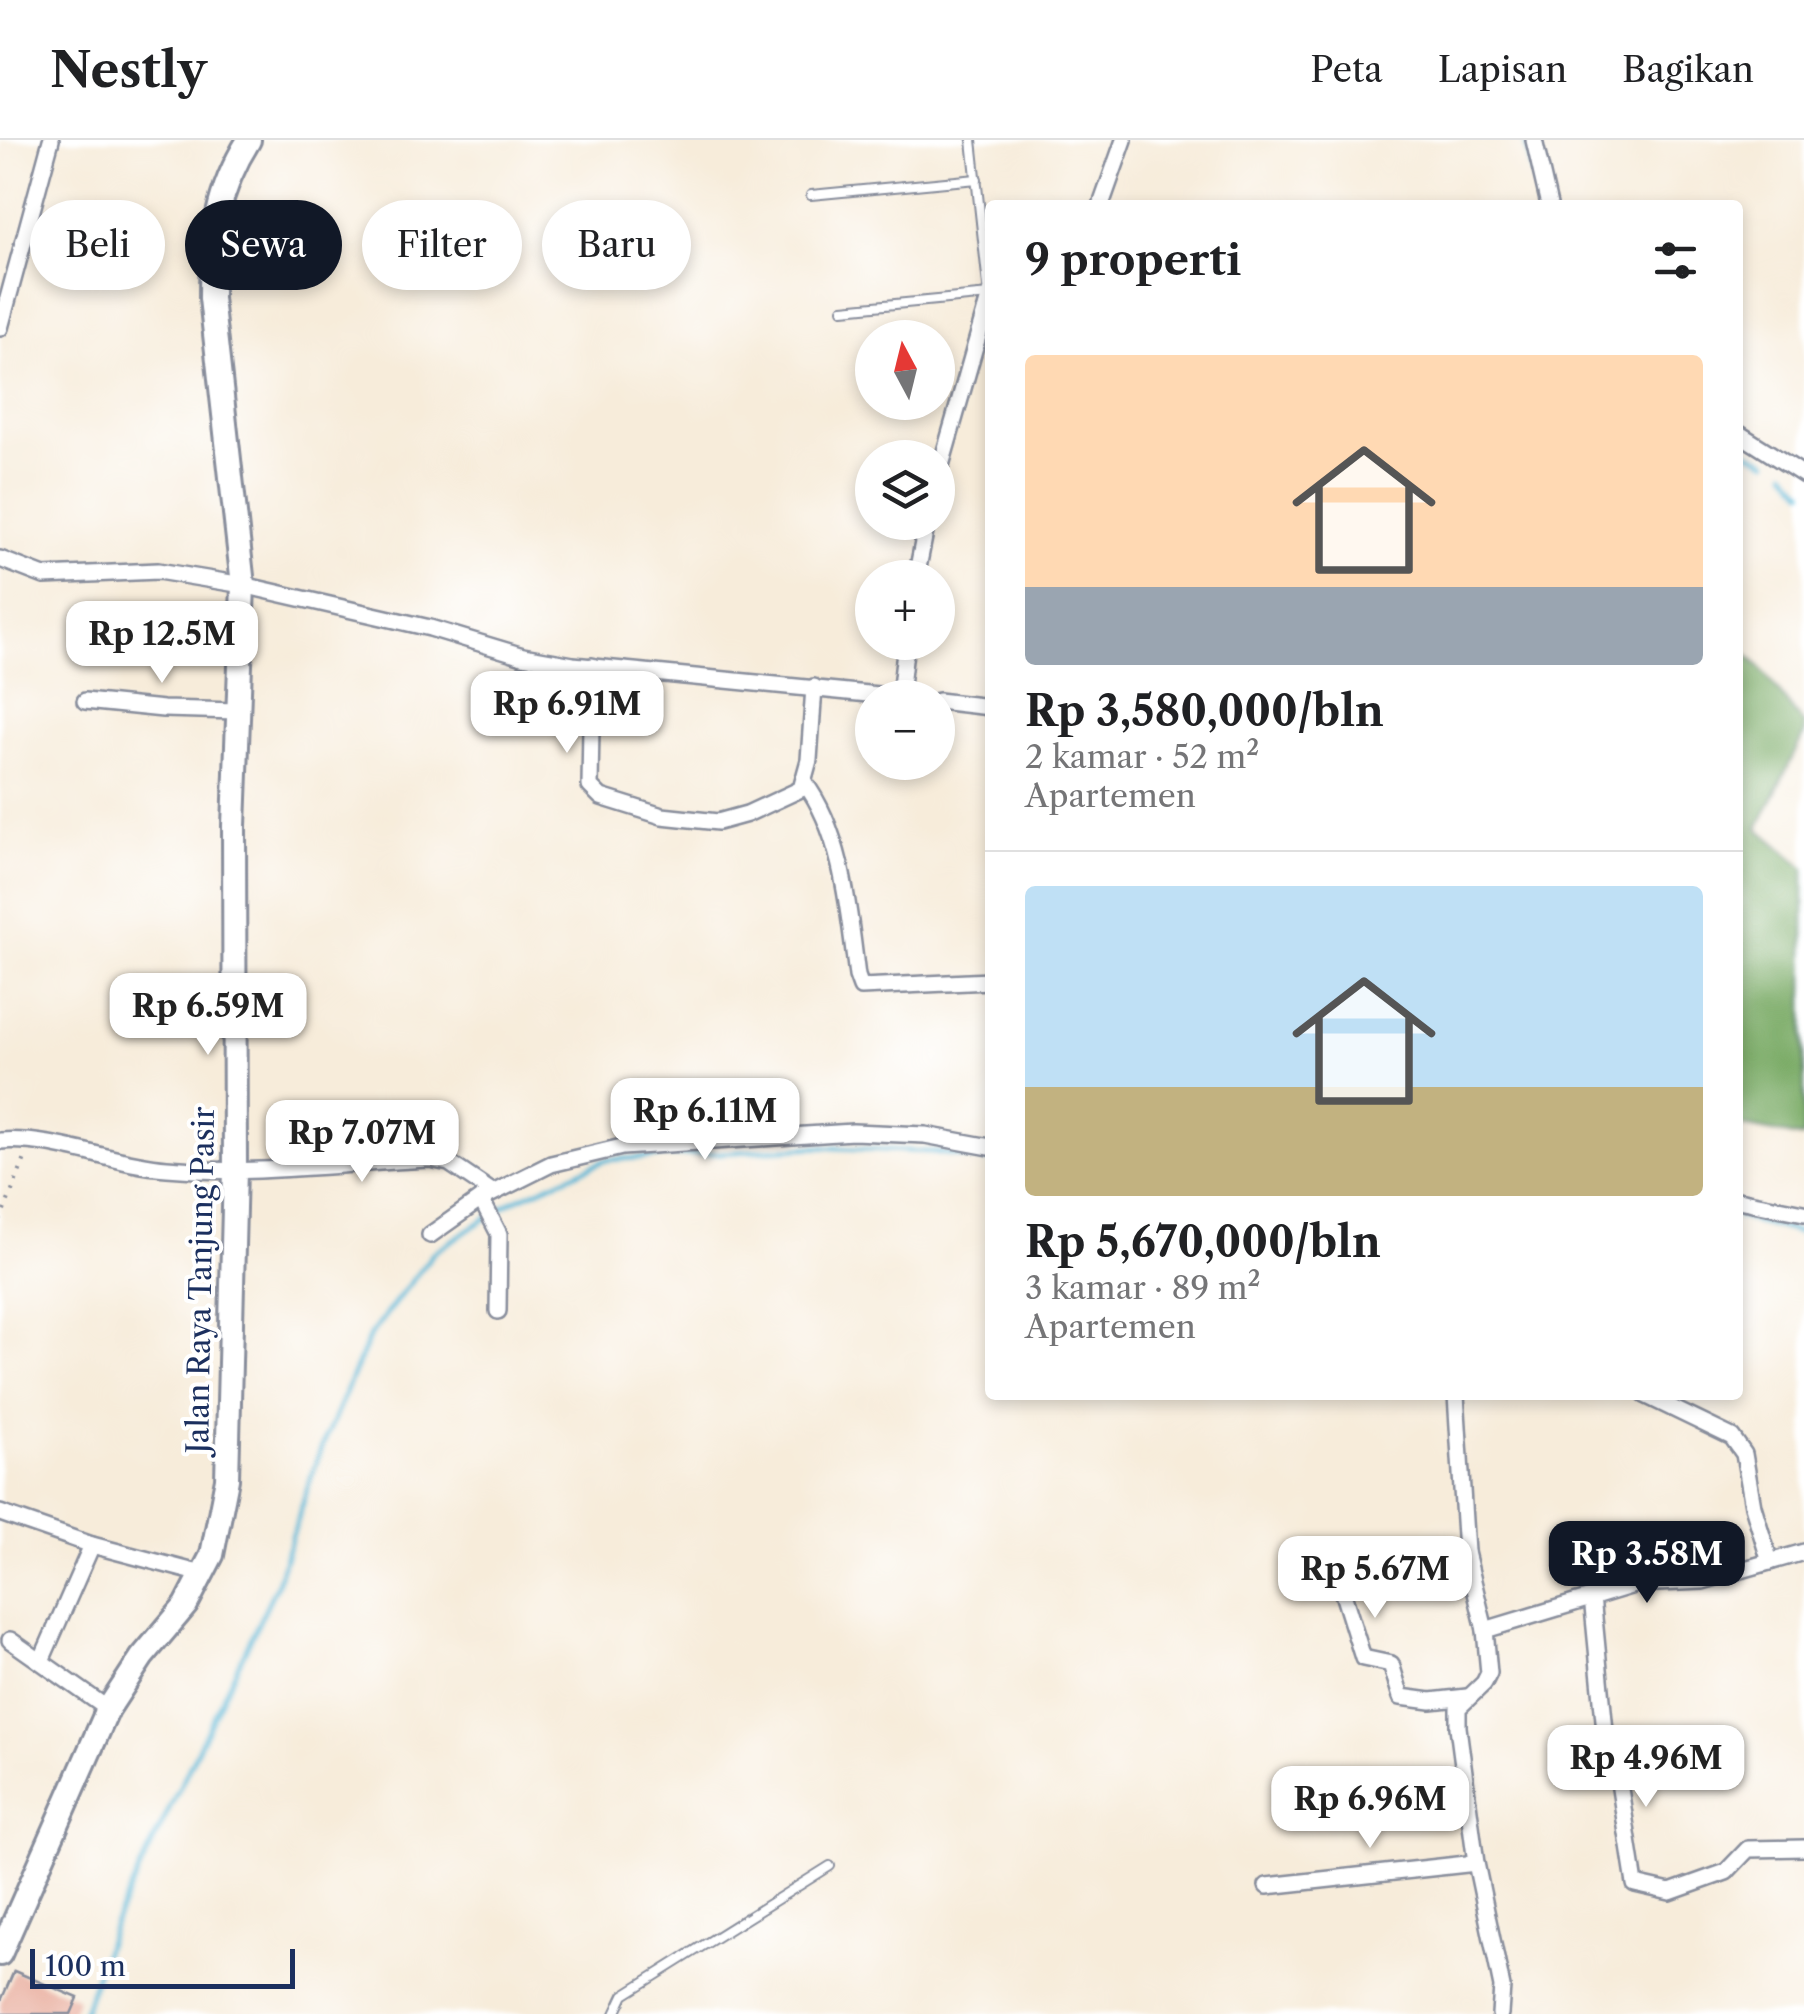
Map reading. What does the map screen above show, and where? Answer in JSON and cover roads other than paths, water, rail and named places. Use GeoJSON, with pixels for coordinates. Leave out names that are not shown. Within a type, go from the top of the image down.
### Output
{"type":"FeatureCollection","features":[{"type":"Feature","properties":{"kind":"street"},"geometry":{"type":"LineString","coordinates":[[0,328],[51,140]]}},
{"type":"Feature","properties":{"kind":"street","name":"Jalan Raya Tanjung Pasir"},"geometry":{"type":"LineString","coordinates":[[1,1949],[108,1708],[142,1657],[186,1605],[212,1555],[227,1479],[235,1169],[234,826],[243,586],[211,269],[221,196],[233,165],[249,140]]}},
{"type":"Feature","properties":{"kind":"street"},"geometry":{"type":"LineString","coordinates":[[1103,200],[1124,140]]}},
{"type":"Feature","properties":{"kind":"street"},"geometry":{"type":"LineString","coordinates":[[1534,140],[1548,200]]}},
{"type":"Feature","properties":{"kind":"street"},"geometry":{"type":"LineString","coordinates":[[948,440],[985,312]]}},
{"type":"Feature","properties":{"kind":"street"},"geometry":{"type":"LineString","coordinates":[[1743,436],[1804,475]]}},
{"type":"Feature","properties":{"kind":"street"},"geometry":{"type":"LineString","coordinates":[[0,559],[44,576],[158,571],[243,586],[430,628],[523,656],[855,691]]}},
{"type":"Feature","properties":{"kind":"street"},"geometry":{"type":"LineString","coordinates":[[592,666],[590,786],[602,796],[662,816],[718,822],[798,792],[804,782],[814,687]]}},
{"type":"Feature","properties":{"kind":"street"},"geometry":{"type":"LineString","coordinates":[[84,701],[163,709],[237,710]]}},
{"type":"Feature","properties":{"kind":"street"},"geometry":{"type":"LineString","coordinates":[[955,703],[985,706]]}},
{"type":"Feature","properties":{"kind":"street"},"geometry":{"type":"LineString","coordinates":[[804,782],[824,810],[839,861],[861,987],[985,981]]}},
{"type":"Feature","properties":{"kind":"street"},"geometry":{"type":"LineString","coordinates":[[430,1235],[485,1198],[550,1164],[622,1147],[854,1132],[925,1136],[985,1146]]}},
{"type":"Feature","properties":{"kind":"street"},"geometry":{"type":"LineString","coordinates":[[0,1142],[32,1141],[140,1166],[235,1169],[430,1159],[449,1163],[485,1198],[499,1234],[498,1311]]}},
{"type":"Feature","properties":{"kind":"street"},"geometry":{"type":"LineString","coordinates":[[1743,1201],[1804,1213]]}},
{"type":"Feature","properties":{"kind":"street"},"geometry":{"type":"LineString","coordinates":[[1456,1400],[1466,1552],[1485,1630],[1489,1673],[1458,1708],[1458,1727],[1476,1863],[1502,1987],[1500,2014]]}},
{"type":"Feature","properties":{"kind":"street"},"geometry":{"type":"LineString","coordinates":[[1656,1400],[1732,1437],[1744,1454],[1753,1506],[1770,1562]]}},
{"type":"Feature","properties":{"kind":"street"},"geometry":{"type":"LineString","coordinates":[[0,1513],[92,1545],[202,1574]]}},
{"type":"Feature","properties":{"kind":"street"},"geometry":{"type":"LineString","coordinates":[[41,1661],[92,1545]]}},
{"type":"Feature","properties":{"kind":"street"},"geometry":{"type":"LineString","coordinates":[[1466,1552],[1408,1560],[1398,1576],[1340,1584],[1363,1658],[1390,1664],[1401,1697],[1432,1701],[1466,1697]]}},
{"type":"Feature","properties":{"kind":"street"},"geometry":{"type":"LineString","coordinates":[[1485,1630],[1637,1584],[1703,1580],[1804,1552]]}},
{"type":"Feature","properties":{"kind":"street"},"geometry":{"type":"LineString","coordinates":[[1592,1596],[1606,1741],[1618,1776],[1636,1884],[1670,1892],[1726,1872],[1748,1849],[1804,1848]]}},
{"type":"Feature","properties":{"kind":"street"},"geometry":{"type":"LineString","coordinates":[[10,1640],[108,1708]]}},
{"type":"Feature","properties":{"kind":"street"},"geometry":{"type":"LineString","coordinates":[[1268,1886],[1476,1863]]}},
{"type":"Feature","properties":{"kind":"lane"},"geometry":{"type":"LineString","coordinates":[[972,140],[985,250]]}},
{"type":"Feature","properties":{"kind":"lane"},"geometry":{"type":"LineString","coordinates":[[811,195],[977,178]]}},
{"type":"Feature","properties":{"kind":"lane"},"geometry":{"type":"LineString","coordinates":[[843,310],[985,296]]}},
{"type":"Feature","properties":{"kind":"lane"},"geometry":{"type":"LineString","coordinates":[[615,2014],[624,1996],[830,1866]]}},
{"type":"Feature","properties":{"kind":"waterway"},"geometry":{"type":"LineString","coordinates":[[1525,140],[1536,183]]}},
{"type":"Feature","properties":{"kind":"waterway"},"geometry":{"type":"LineString","coordinates":[[1743,449],[1768,461]]}},
{"type":"Feature","properties":{"kind":"waterway"},"geometry":{"type":"LineString","coordinates":[[1786,471],[1804,491]]}},
{"type":"Feature","properties":{"kind":"waterway"},"geometry":{"type":"LineString","coordinates":[[83,2014],[112,1928],[276,1586],[318,1456],[370,1335],[434,1252],[513,1201],[606,1160],[814,1147],[933,1152],[985,1160]]}},
{"type":"Feature","properties":{"kind":"waterway"},"geometry":{"type":"LineString","coordinates":[[1743,1218],[1804,1234]]}}]}
